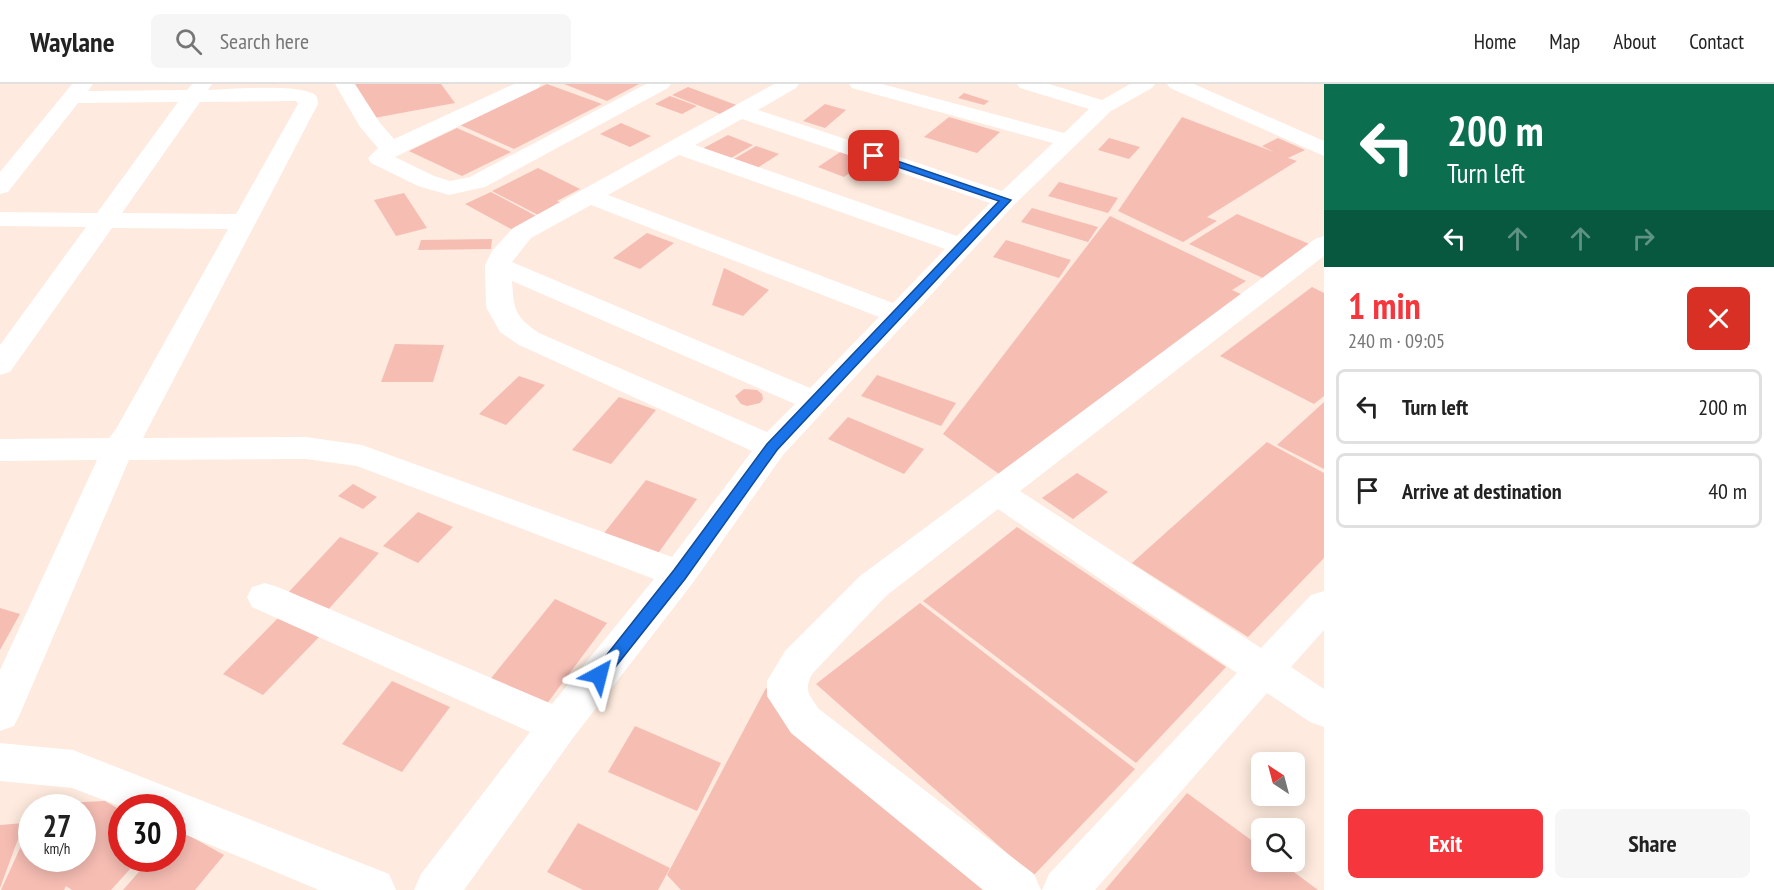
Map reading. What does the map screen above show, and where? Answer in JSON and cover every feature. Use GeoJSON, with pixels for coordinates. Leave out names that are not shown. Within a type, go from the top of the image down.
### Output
{"type":"FeatureCollection","features":[{"type":"Feature","properties":{"kind":"street"},"geometry":{"type":"LineString","coordinates":[[345,84],[372,127],[391,148]]}},
{"type":"Feature","properties":{"kind":"street"},"geometry":{"type":"LineString","coordinates":[[475,84],[490,103]]}},
{"type":"Feature","properties":{"kind":"street"},"geometry":{"type":"LineString","coordinates":[[531,84],[391,148],[378,158],[426,181],[449,189],[477,182],[661,84]]}},
{"type":"Feature","properties":{"kind":"street"},"geometry":{"type":"LineString","coordinates":[[772,447],[529,339],[510,326],[500,307],[498,265],[501,256],[522,233],[743,112],[789,84]]}},
{"type":"Feature","properties":{"kind":"street"},"geometry":{"type":"LineString","coordinates":[[858,84],[1069,141]]}},
{"type":"Feature","properties":{"kind":"street"},"geometry":{"type":"LineString","coordinates":[[1028,84],[1104,107]]}},
{"type":"Feature","properties":{"kind":"street"},"geometry":{"type":"LineString","coordinates":[[437,890],[559,726],[680,574],[772,447],[1006,200],[1104,107],[1145,84]]}},
{"type":"Feature","properties":{"kind":"street"},"geometry":{"type":"LineString","coordinates":[[1177,84],[1324,148]]}},
{"type":"Feature","properties":{"kind":"street"},"geometry":{"type":"LineString","coordinates":[[0,366],[198,90]]}},
{"type":"Feature","properties":{"kind":"street"},"geometry":{"type":"LineString","coordinates":[[0,187],[78,91],[198,90],[297,95],[307,98],[308,104],[245,222],[129,435],[118,449],[0,714]]}},
{"type":"Feature","properties":{"kind":"street"},"geometry":{"type":"LineString","coordinates":[[743,112],[1006,200]]}},
{"type":"Feature","properties":{"kind":"street"},"geometry":{"type":"LineString","coordinates":[[679,147],[963,247]]}},
{"type":"Feature","properties":{"kind":"street"},"geometry":{"type":"LineString","coordinates":[[590,196],[898,315]]}},
{"type":"Feature","properties":{"kind":"street"},"geometry":{"type":"LineString","coordinates":[[0,219],[245,222]]}},
{"type":"Feature","properties":{"kind":"street"},"geometry":{"type":"LineString","coordinates":[[1018,890],[806,721],[787,696],[788,681],[798,662],[873,586],[1324,244]]}},
{"type":"Feature","properties":{"kind":"street"},"geometry":{"type":"LineString","coordinates":[[498,265],[816,402]]}},
{"type":"Feature","properties":{"kind":"street"},"geometry":{"type":"LineString","coordinates":[[0,450],[306,448],[362,456],[680,574]]}},
{"type":"Feature","properties":{"kind":"street"},"geometry":{"type":"LineString","coordinates":[[997,492],[1324,710]]}},
{"type":"Feature","properties":{"kind":"street"},"geometry":{"type":"LineString","coordinates":[[265,597],[559,726]]}},
{"type":"Feature","properties":{"kind":"street"},"geometry":{"type":"LineString","coordinates":[[1065,890],[1324,604]]}},
{"type":"Feature","properties":{"kind":"street"},"geometry":{"type":"LineString","coordinates":[[0,762],[73,769],[138,794]]}},
{"type":"Feature","properties":{"kind":"street"},"geometry":{"type":"LineString","coordinates":[[186,813],[373,890]]}},
{"type":"Feature","properties":{"kind":"building"},"geometry":{"type":"Polygon","coordinates":[[[354,84],[441,84],[455,103],[374,118],[354,84]]]}},
{"type":"Feature","properties":{"kind":"building"},"geometry":{"type":"Polygon","coordinates":[[[547,84],[602,104],[514,149],[460,125],[547,84]]]}},
{"type":"Feature","properties":{"kind":"building"},"geometry":{"type":"Polygon","coordinates":[[[564,84],[639,84],[607,101],[564,84]]]}},
{"type":"Feature","properties":{"kind":"building"},"geometry":{"type":"Polygon","coordinates":[[[688,87],[739,106],[723,115],[672,95],[688,87]]]}},
{"type":"Feature","properties":{"kind":"building"},"geometry":{"type":"Polygon","coordinates":[[[964,93],[989,101],[984,105],[958,98],[964,93]]]}},
{"type":"Feature","properties":{"kind":"building"},"geometry":{"type":"Polygon","coordinates":[[[670,96],[697,106],[682,114],[655,104],[670,96]]]}},
{"type":"Feature","properties":{"kind":"building"},"geometry":{"type":"Polygon","coordinates":[[[825,104],[846,110],[825,128],[803,121],[825,104]]]}},
{"type":"Feature","properties":{"kind":"building"},"geometry":{"type":"Polygon","coordinates":[[[949,117],[1000,132],[977,153],[924,137],[949,117]]]}},
{"type":"Feature","properties":{"kind":"building"},"geometry":{"type":"Polygon","coordinates":[[[1182,117],[1274,152],[1262,146],[1278,138],[1305,150],[1288,158],[1297,161],[1207,217],[1217,221],[1183,242],[1118,211],[1182,117]]]}},
{"type":"Feature","properties":{"kind":"building"},"geometry":{"type":"Polygon","coordinates":[[[621,123],[651,136],[630,147],[600,134],[621,123]]]}},
{"type":"Feature","properties":{"kind":"building"},"geometry":{"type":"Polygon","coordinates":[[[457,128],[511,152],[462,176],[409,151],[457,128]]]}},
{"type":"Feature","properties":{"kind":"building"},"geometry":{"type":"Polygon","coordinates":[[[728,135],[753,145],[726,161],[700,150],[728,135]]]}},
{"type":"Feature","properties":{"kind":"building"},"geometry":{"type":"Polygon","coordinates":[[[1109,138],[1140,147],[1129,159],[1098,150],[1109,138]]]}},
{"type":"Feature","properties":{"kind":"building"},"geometry":{"type":"Polygon","coordinates":[[[756,146],[779,154],[751,172],[727,163],[756,146]]]}},
{"type":"Feature","properties":{"kind":"building"},"geometry":{"type":"Polygon","coordinates":[[[846,148],[872,157],[844,177],[818,167],[846,148]]]}},
{"type":"Feature","properties":{"kind":"building"},"geometry":{"type":"Polygon","coordinates":[[[538,168],[580,189],[557,201],[562,203],[538,215],[492,191],[538,168]]]}},
{"type":"Feature","properties":{"kind":"building"},"geometry":{"type":"Polygon","coordinates":[[[1059,182],[1118,198],[1108,213],[1048,196],[1059,182]]]}},
{"type":"Feature","properties":{"kind":"building"},"geometry":{"type":"Polygon","coordinates":[[[491,192],[538,217],[513,230],[465,204],[491,192]]]}},
{"type":"Feature","properties":{"kind":"building"},"geometry":{"type":"Polygon","coordinates":[[[404,193],[427,228],[396,236],[374,200],[404,193]]]}},
{"type":"Feature","properties":{"kind":"building"},"geometry":{"type":"Polygon","coordinates":[[[1032,208],[1098,227],[1088,242],[1021,222],[1032,208]]]}},
{"type":"Feature","properties":{"kind":"building"},"geometry":{"type":"Polygon","coordinates":[[[1237,214],[1312,245],[1265,279],[1189,244],[1237,214]]]}},
{"type":"Feature","properties":{"kind":"building"},"geometry":{"type":"Polygon","coordinates":[[[1110,216],[1246,281],[1232,290],[1243,295],[999,474],[943,434],[1110,216]]]}},
{"type":"Feature","properties":{"kind":"building"},"geometry":{"type":"Polygon","coordinates":[[[647,233],[674,243],[640,269],[613,258],[647,233]]]}},
{"type":"Feature","properties":{"kind":"building"},"geometry":{"type":"Polygon","coordinates":[[[492,239],[491,249],[418,250],[421,240],[492,239]]]}},
{"type":"Feature","properties":{"kind":"building"},"geometry":{"type":"Polygon","coordinates":[[[1006,240],[1071,260],[1059,278],[993,257],[1006,240]]]}},
{"type":"Feature","properties":{"kind":"building"},"geometry":{"type":"Polygon","coordinates":[[[724,268],[769,290],[743,316],[712,305],[724,268]]]}},
{"type":"Feature","properties":{"kind":"building"},"geometry":{"type":"Polygon","coordinates":[[[1312,287],[1324,293],[1324,396],[1314,404],[1220,356],[1312,287]]]}},
{"type":"Feature","properties":{"kind":"building"},"geometry":{"type":"Polygon","coordinates":[[[395,344],[444,345],[433,382],[381,382],[395,344]]]}},
{"type":"Feature","properties":{"kind":"building"},"geometry":{"type":"Polygon","coordinates":[[[877,375],[956,403],[941,426],[861,396],[877,375]]]}},
{"type":"Feature","properties":{"kind":"building"},"geometry":{"type":"Polygon","coordinates":[[[519,376],[545,385],[506,425],[479,414],[519,376]]]}},
{"type":"Feature","properties":{"kind":"building"},"geometry":{"type":"Polygon","coordinates":[[[744,389],[757,390],[762,394],[763,399],[760,403],[747,406],[741,404],[735,396],[744,389]]]}},
{"type":"Feature","properties":{"kind":"building"},"geometry":{"type":"Polygon","coordinates":[[[619,397],[656,410],[611,464],[572,450],[619,397]]]}},
{"type":"Feature","properties":{"kind":"building"},"geometry":{"type":"Polygon","coordinates":[[[1324,402],[1324,469],[1277,445],[1324,402]]]}},
{"type":"Feature","properties":{"kind":"building"},"geometry":{"type":"Polygon","coordinates":[[[848,417],[924,449],[904,474],[828,439],[848,417]]]}},
{"type":"Feature","properties":{"kind":"building"},"geometry":{"type":"Polygon","coordinates":[[[1267,442],[1324,473],[1324,558],[1248,637],[1132,563],[1267,442]]]}},
{"type":"Feature","properties":{"kind":"building"},"geometry":{"type":"Polygon","coordinates":[[[1077,473],[1108,492],[1073,519],[1042,498],[1077,473]]]}},
{"type":"Feature","properties":{"kind":"building"},"geometry":{"type":"Polygon","coordinates":[[[646,480],[697,499],[654,559],[601,537],[646,480]]]}},
{"type":"Feature","properties":{"kind":"building"},"geometry":{"type":"Polygon","coordinates":[[[353,484],[377,497],[363,509],[338,496],[353,484]]]}},
{"type":"Feature","properties":{"kind":"building"},"geometry":{"type":"Polygon","coordinates":[[[418,512],[453,527],[418,563],[383,546],[418,512]]]}},
{"type":"Feature","properties":{"kind":"building"},"geometry":{"type":"Polygon","coordinates":[[[1017,527],[1226,667],[1136,763],[923,601],[1017,527]]]}},
{"type":"Feature","properties":{"kind":"building"},"geometry":{"type":"Polygon","coordinates":[[[340,537],[379,553],[326,612],[286,595],[340,537]]]}},
{"type":"Feature","properties":{"kind":"building"},"geometry":{"type":"Polygon","coordinates":[[[555,599],[607,623],[543,709],[488,682],[555,599]]]}},
{"type":"Feature","properties":{"kind":"building"},"geometry":{"type":"Polygon","coordinates":[[[920,603],[1135,769],[1033,876],[816,684],[920,603]]]}},
{"type":"Feature","properties":{"kind":"building"},"geometry":{"type":"Polygon","coordinates":[[[0,608],[20,614],[0,650],[0,608]]]}},
{"type":"Feature","properties":{"kind":"building"},"geometry":{"type":"Polygon","coordinates":[[[279,617],[319,637],[263,695],[223,674],[279,617]]]}},
{"type":"Feature","properties":{"kind":"building"},"geometry":{"type":"Polygon","coordinates":[[[392,681],[450,707],[402,772],[342,744],[392,681]]]}},
{"type":"Feature","properties":{"kind":"building"},"geometry":{"type":"Polygon","coordinates":[[[766,688],[1002,890],[681,890],[667,875],[766,688]]]}},
{"type":"Feature","properties":{"kind":"building"},"geometry":{"type":"Polygon","coordinates":[[[635,726],[721,763],[697,811],[608,772],[635,726]]]}},
{"type":"Feature","properties":{"kind":"building"},"geometry":{"type":"Polygon","coordinates":[[[1187,793],[1251,840],[1251,872],[1294,872],[1318,890],[1105,890],[1187,793]]]}},
{"type":"Feature","properties":{"kind":"building"},"geometry":{"type":"Polygon","coordinates":[[[96,801],[108,803],[108,872],[127,872],[111,890],[72,890],[66,886],[64,890],[1,890],[18,853],[18,872],[96,872],[96,801]]]}},
{"type":"Feature","properties":{"kind":"building"},"geometry":{"type":"Polygon","coordinates":[[[578,823],[670,868],[658,890],[583,890],[547,872],[578,823]]]}},
{"type":"Feature","properties":{"kind":"building"},"geometry":{"type":"Polygon","coordinates":[[[18,824],[18,839],[0,888],[0,825],[18,824]]]}},
{"type":"Feature","properties":{"kind":"building"},"geometry":{"type":"Polygon","coordinates":[[[186,834],[224,855],[195,890],[123,890],[139,872],[186,872],[186,834]]]}},
{"type":"Feature","properties":{"kind":"route"},"geometry":{"type":"LineString","coordinates":[[599,675],[680,574],[772,447],[1006,200],[874,156]]}}]}
